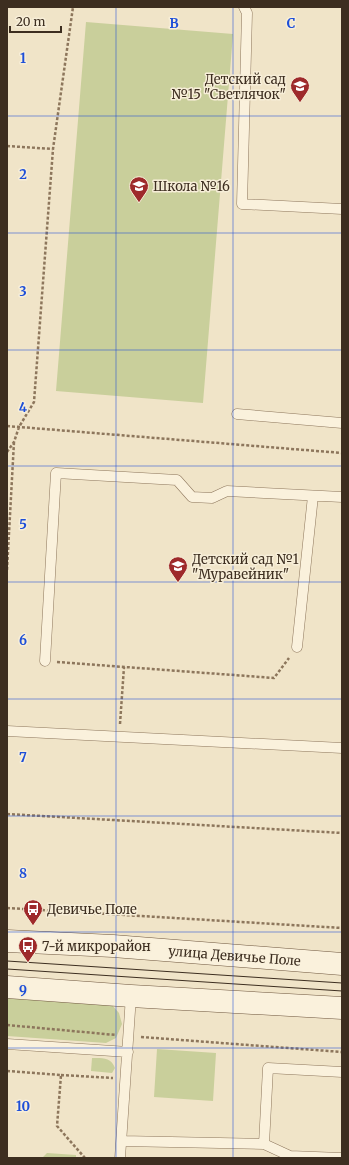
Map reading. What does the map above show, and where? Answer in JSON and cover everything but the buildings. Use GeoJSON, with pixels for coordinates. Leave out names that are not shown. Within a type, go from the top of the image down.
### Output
{"type":"FeatureCollection","features":[{"type":"Feature","properties":{"kind":"main road","name":"улица Девичье Поле"},"geometry":{"type":"LineString","coordinates":[[7,941],[113,946],[342,964]]}},
{"type":"Feature","properties":{"kind":"main road"},"geometry":{"type":"LineString","coordinates":[[7,987],[131,996],[342,1008]]}},
{"type":"Feature","properties":{"kind":"lane"},"geometry":{"type":"LineString","coordinates":[[244,7],[247,13],[242,204],[342,210]]}},
{"type":"Feature","properties":{"kind":"lane"},"geometry":{"type":"LineString","coordinates":[[236,414],[342,423]]}},
{"type":"Feature","properties":{"kind":"lane"},"geometry":{"type":"LineString","coordinates":[[45,661],[56,473],[177,480],[192,497],[212,498],[227,491],[342,497]]}},
{"type":"Feature","properties":{"kind":"lane"},"geometry":{"type":"LineString","coordinates":[[297,646],[313,496]]}},
{"type":"Feature","properties":{"kind":"lane"},"geometry":{"type":"LineString","coordinates":[[7,731],[342,748]]}},
{"type":"Feature","properties":{"kind":"lane"},"geometry":{"type":"LineString","coordinates":[[120,1158],[131,996]]}},
{"type":"Feature","properties":{"kind":"lane"},"geometry":{"type":"LineString","coordinates":[[7,1044],[128,1052]]}},
{"type":"Feature","properties":{"kind":"lane"},"geometry":{"type":"LineString","coordinates":[[264,1144],[268,1068],[342,1072]]}},
{"type":"Feature","properties":{"kind":"lane"},"geometry":{"type":"LineString","coordinates":[[122,1141],[264,1144],[290,1156],[341,1158]]}},
{"type":"Feature","properties":{"kind":"path"},"geometry":{"type":"LineString","coordinates":[[7,570],[14,442],[18,427],[34,402],[53,149],[73,7]]}},
{"type":"Feature","properties":{"kind":"path"},"geometry":{"type":"LineString","coordinates":[[7,146],[53,149]]}},
{"type":"Feature","properties":{"kind":"path"},"geometry":{"type":"LineString","coordinates":[[7,426],[342,453]]}},
{"type":"Feature","properties":{"kind":"path"},"geometry":{"type":"LineString","coordinates":[[7,452],[14,442]]}},
{"type":"Feature","properties":{"kind":"path"},"geometry":{"type":"LineString","coordinates":[[45,661],[274,678],[297,646]]}},
{"type":"Feature","properties":{"kind":"path"},"geometry":{"type":"LineString","coordinates":[[119,737],[124,667]]}},
{"type":"Feature","properties":{"kind":"path"},"geometry":{"type":"LineString","coordinates":[[7,814],[342,833]]}},
{"type":"Feature","properties":{"kind":"path"},"geometry":{"type":"LineString","coordinates":[[7,908],[342,928]]}},
{"type":"Feature","properties":{"kind":"path"},"geometry":{"type":"LineString","coordinates":[[7,1025],[342,1052]]}},
{"type":"Feature","properties":{"kind":"path"},"geometry":{"type":"LineString","coordinates":[[7,1071],[126,1079]]}},
{"type":"Feature","properties":{"kind":"path"},"geometry":{"type":"LineString","coordinates":[[60,1075],[57,1126],[85,1158]]}},
{"type":"Feature","properties":{"kind":"green space"},"geometry":{"type":"Polygon","coordinates":[[[86,22],[233,34],[203,403],[56,391],[86,22]]]}},
{"type":"Feature","properties":{"kind":"green space"},"geometry":{"type":"Polygon","coordinates":[[[13,996],[111,1004],[119,1013],[122,1024],[116,1038],[106,1043],[7,1036],[7,999],[13,996]]]}},
{"type":"Feature","properties":{"kind":"green space"},"geometry":{"type":"Polygon","coordinates":[[[157,1049],[216,1053],[213,1101],[154,1097],[157,1049]]]}},
{"type":"Feature","properties":{"kind":"green space"},"geometry":{"type":"Polygon","coordinates":[[[92,1058],[103,1058],[109,1060],[115,1068],[112,1073],[91,1071],[92,1058]]]}},
{"type":"Feature","properties":{"kind":"green space"},"geometry":{"type":"Polygon","coordinates":[[[47,1153],[76,1155],[76,1158],[42,1158],[47,1153]]]}},
{"type":"Feature","properties":{"kind":"tram line"},"geometry":{"type":"LineString","coordinates":[[7,961],[342,983]]}},
{"type":"Feature","properties":{"kind":"tram line"},"geometry":{"type":"LineString","coordinates":[[7,969],[342,991]]}},
{"type":"Feature","properties":{"kind":"place","name":"Детский сад №15 \"Светлячок\""},"geometry":{"type":"Point","coordinates":[300,103]}},
{"type":"Feature","properties":{"kind":"place","name":"Школа №16"},"geometry":{"type":"Point","coordinates":[139,203]}},
{"type":"Feature","properties":{"kind":"place","name":"Детский сад №1 \"Муравейник\""},"geometry":{"type":"Point","coordinates":[178,583]}},
{"type":"Feature","properties":{"kind":"place","name":"Девичье Поле"},"geometry":{"type":"Point","coordinates":[33,926]}},
{"type":"Feature","properties":{"kind":"place","name":"7-й микрорайон"},"geometry":{"type":"Point","coordinates":[28,963]}}]}
